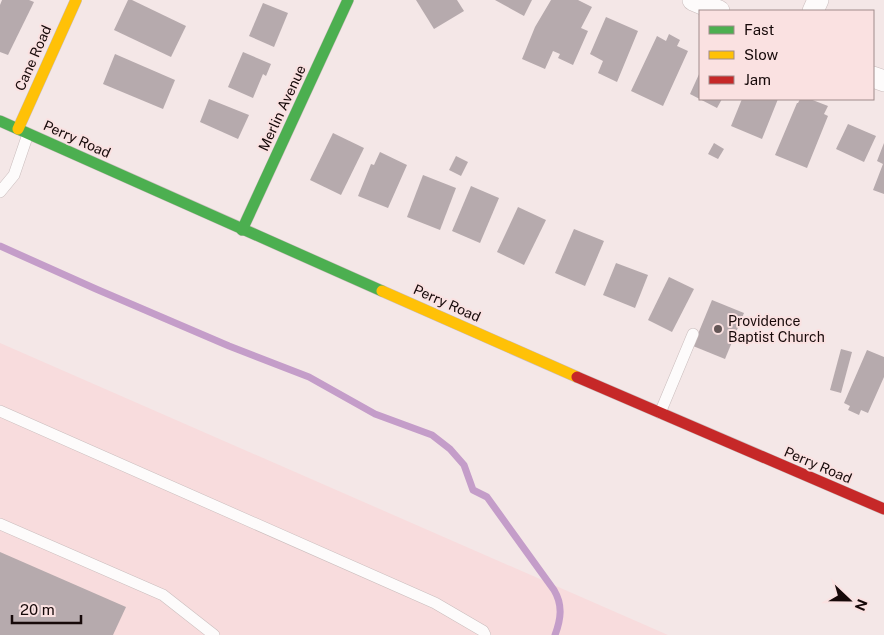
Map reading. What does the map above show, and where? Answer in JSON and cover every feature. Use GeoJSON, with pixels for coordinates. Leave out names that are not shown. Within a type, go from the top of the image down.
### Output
{"type":"FeatureCollection","features":[{"type":"Feature","properties":{"kind":"main road","name":"Cane Road"},"geometry":{"type":"LineString","coordinates":[[23,131],[76,0]]}},
{"type":"Feature","properties":{"kind":"main road","name":"Merlin Avenue"},"geometry":{"type":"LineString","coordinates":[[242,230],[348,0]]}},
{"type":"Feature","properties":{"kind":"main road","name":"Perry Road"},"geometry":{"type":"LineString","coordinates":[[0,121],[242,230],[884,509]]}},
{"type":"Feature","properties":{"kind":"street"},"geometry":{"type":"LineString","coordinates":[[693,0],[717,10]]}},
{"type":"Feature","properties":{"kind":"lane"},"geometry":{"type":"LineString","coordinates":[[0,192],[14,176],[23,131]]}},
{"type":"Feature","properties":{"kind":"lane"},"geometry":{"type":"LineString","coordinates":[[660,413],[693,334]]}},
{"type":"Feature","properties":{"kind":"lane"},"geometry":{"type":"LineString","coordinates":[[0,411],[436,603],[483,630],[485,635]]}},
{"type":"Feature","properties":{"kind":"lane"},"geometry":{"type":"LineString","coordinates":[[0,524],[163,595],[214,635]]}},
{"type":"Feature","properties":{"kind":"shaded area"},"geometry":{"type":"Polygon","coordinates":[[[0,343],[668,635],[0,635],[0,343]]]}},
{"type":"Feature","properties":{"kind":"building"},"geometry":{"type":"Polygon","coordinates":[[[2,0],[29,0],[34,2],[8,55],[0,52],[0,5],[2,0]]]}},
{"type":"Feature","properties":{"kind":"building"},"geometry":{"type":"Polygon","coordinates":[[[128,0],[132,0],[186,26],[171,57],[114,30],[128,0]]]}},
{"type":"Feature","properties":{"kind":"building"},"geometry":{"type":"Polygon","coordinates":[[[416,0],[457,0],[464,11],[434,29],[416,0]]]}},
{"type":"Feature","properties":{"kind":"building"},"geometry":{"type":"Polygon","coordinates":[[[495,0],[532,0],[524,16],[495,0]]]}},
{"type":"Feature","properties":{"kind":"building"},"geometry":{"type":"Polygon","coordinates":[[[551,0],[578,0],[592,7],[581,28],[588,31],[573,65],[558,58],[560,54],[553,51],[545,69],[522,59],[535,27],[551,0]]]}},
{"type":"Feature","properties":{"kind":"building"},"geometry":{"type":"Polygon","coordinates":[[[263,3],[288,13],[274,47],[249,36],[263,3]]]}},
{"type":"Feature","properties":{"kind":"building"},"geometry":{"type":"Polygon","coordinates":[[[606,17],[638,31],[617,82],[598,73],[603,61],[590,54],[606,17]]]}},
{"type":"Feature","properties":{"kind":"building"},"geometry":{"type":"Polygon","coordinates":[[[669,34],[680,40],[677,46],[688,51],[663,106],[631,91],[657,36],[666,41],[669,34]]]}},
{"type":"Feature","properties":{"kind":"building"},"geometry":{"type":"Polygon","coordinates":[[[243,52],[271,64],[266,76],[263,74],[253,98],[228,87],[243,52]]]}},
{"type":"Feature","properties":{"kind":"building"},"geometry":{"type":"Polygon","coordinates":[[[115,54],[175,80],[163,109],[103,84],[115,54]]]}},
{"type":"Feature","properties":{"kind":"building"},"geometry":{"type":"Polygon","coordinates":[[[699,74],[699,99],[690,94],[699,74]]]}},
{"type":"Feature","properties":{"kind":"building"},"geometry":{"type":"Polygon","coordinates":[[[209,99],[249,115],[238,139],[200,122],[209,99]]]}},
{"type":"Feature","properties":{"kind":"building"},"geometry":{"type":"Polygon","coordinates":[[[702,100],[721,100],[717,108],[702,100]]]}},
{"type":"Feature","properties":{"kind":"building"},"geometry":{"type":"Polygon","coordinates":[[[742,100],[778,100],[762,139],[731,126],[742,100]]]}},
{"type":"Feature","properties":{"kind":"building"},"geometry":{"type":"Polygon","coordinates":[[[800,100],[813,100],[828,106],[824,114],[828,116],[807,168],[775,155],[800,100]]]}},
{"type":"Feature","properties":{"kind":"building"},"geometry":{"type":"Polygon","coordinates":[[[848,124],[876,136],[864,162],[836,149],[848,124]]]}},
{"type":"Feature","properties":{"kind":"building"},"geometry":{"type":"Polygon","coordinates":[[[333,133],[364,148],[341,195],[310,180],[333,133]]]}},
{"type":"Feature","properties":{"kind":"building"},"geometry":{"type":"Polygon","coordinates":[[[714,143],[724,149],[718,159],[708,154],[714,143]]]}},
{"type":"Feature","properties":{"kind":"building"},"geometry":{"type":"Polygon","coordinates":[[[884,143],[884,194],[873,190],[883,164],[877,161],[884,143]]]}},
{"type":"Feature","properties":{"kind":"building"},"geometry":{"type":"Polygon","coordinates":[[[380,152],[407,165],[388,208],[358,196],[371,164],[374,165],[380,152]]]}},
{"type":"Feature","properties":{"kind":"building"},"geometry":{"type":"Polygon","coordinates":[[[456,156],[468,162],[461,176],[449,170],[456,156]]]}},
{"type":"Feature","properties":{"kind":"building"},"geometry":{"type":"Polygon","coordinates":[[[423,175],[456,188],[440,230],[407,217],[423,175]]]}},
{"type":"Feature","properties":{"kind":"building"},"geometry":{"type":"Polygon","coordinates":[[[471,186],[499,198],[480,243],[452,231],[471,186]]]}},
{"type":"Feature","properties":{"kind":"building"},"geometry":{"type":"Polygon","coordinates":[[[518,207],[546,220],[524,265],[497,252],[518,207]]]}},
{"type":"Feature","properties":{"kind":"building"},"geometry":{"type":"Polygon","coordinates":[[[574,229],[604,241],[585,286],[555,273],[574,229]]]}},
{"type":"Feature","properties":{"kind":"building"},"geometry":{"type":"Polygon","coordinates":[[[616,263],[648,275],[635,308],[603,295],[616,263]]]}},
{"type":"Feature","properties":{"kind":"building"},"geometry":{"type":"Polygon","coordinates":[[[669,277],[694,289],[672,332],[648,320],[669,277]]]}},
{"type":"Feature","properties":{"kind":"building","name":"Providence Baptist Church"},"geometry":{"type":"Polygon","coordinates":[[[712,300],[744,313],[725,359],[693,346],[712,300]]]}},
{"type":"Feature","properties":{"kind":"building"},"geometry":{"type":"Polygon","coordinates":[[[841,349],[852,352],[841,393],[830,390],[841,349]]]}},
{"type":"Feature","properties":{"kind":"building"},"geometry":{"type":"Polygon","coordinates":[[[867,350],[884,357],[884,377],[868,413],[861,410],[859,415],[848,410],[850,406],[844,403],[867,350]]]}},
{"type":"Feature","properties":{"kind":"building"},"geometry":{"type":"Polygon","coordinates":[[[0,552],[126,607],[113,635],[0,635],[0,552]]]}},
{"type":"Feature","properties":{"kind":"waterway"},"geometry":{"type":"LineString","coordinates":[[0,246],[229,346],[309,377],[375,414],[432,435],[450,449],[464,465],[473,490],[487,497],[554,590],[560,607],[559,623],[555,635]]}},
{"type":"Feature","properties":{"kind":"traffic: fast"},"geometry":{"type":"LineString","coordinates":[[242,230],[348,0]]}},
{"type":"Feature","properties":{"kind":"traffic: fast"},"geometry":{"type":"LineString","coordinates":[[0,121],[382,291]]}},
{"type":"Feature","properties":{"kind":"traffic: slow"},"geometry":{"type":"LineString","coordinates":[[18,129],[76,0]]}},
{"type":"Feature","properties":{"kind":"traffic: slow"},"geometry":{"type":"LineString","coordinates":[[382,291],[577,377]]}},
{"type":"Feature","properties":{"kind":"traffic: jam"},"geometry":{"type":"LineString","coordinates":[[577,377],[884,509]]}},
{"type":"Feature","properties":{"kind":"place","name":"Providence Baptist Church"},"geometry":{"type":"Point","coordinates":[718,329]}}]}
